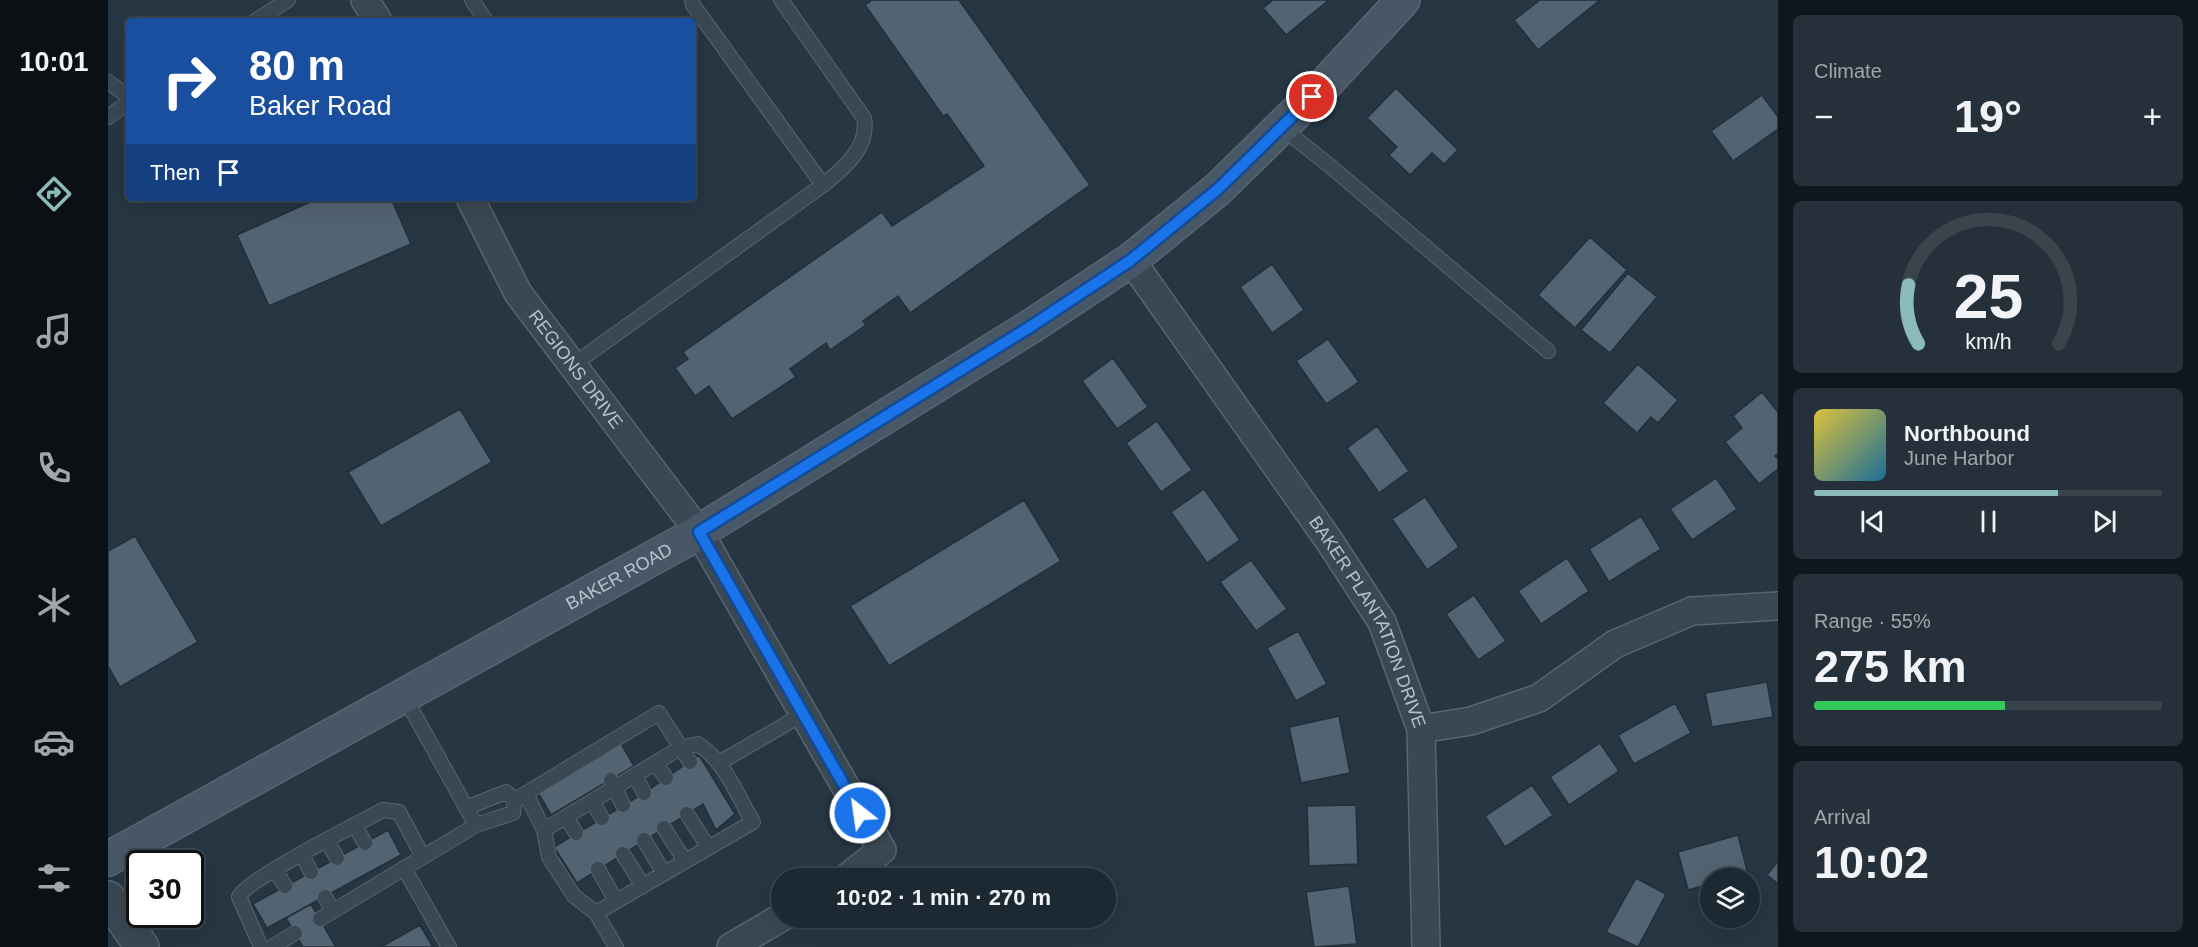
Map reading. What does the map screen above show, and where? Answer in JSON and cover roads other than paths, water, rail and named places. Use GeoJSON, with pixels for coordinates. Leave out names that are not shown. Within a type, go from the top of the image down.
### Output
{"type":"FeatureCollection","features":[{"type":"Feature","properties":{"kind":"main road","name":"BAKER ROAD"},"geometry":{"type":"LineString","coordinates":[[108,859],[699,532],[1030,327],[1131,260],[1218,189],[1328,82],[1403,0]]}},
{"type":"Feature","properties":{"kind":"street"},"geometry":{"type":"LineString","coordinates":[[365,0],[376,18]]}},
{"type":"Feature","properties":{"kind":"street","name":"REGIONS DRIVE"},"geometry":{"type":"LineString","coordinates":[[472,201],[518,293],[699,532],[882,850],[859,868]]}},
{"type":"Feature","properties":{"kind":"street","name":"BAKER PLANTATION DRIVE"},"geometry":{"type":"LineString","coordinates":[[1131,260],[1330,542],[1382,622],[1421,729],[1471,721],[1539,698],[1615,644],[1692,611],[1778,606]]}},
{"type":"Feature","properties":{"kind":"street"},"geometry":{"type":"LineString","coordinates":[[1421,729],[1426,947]]}},
{"type":"Feature","properties":{"kind":"street"},"geometry":{"type":"LineString","coordinates":[[108,898],[142,947]]}},
{"type":"Feature","properties":{"kind":"street"},"geometry":{"type":"LineString","coordinates":[[731,947],[771,923]]}},
{"type":"Feature","properties":{"kind":"lane"},"geometry":{"type":"LineString","coordinates":[[260,18],[288,0]]}},
{"type":"Feature","properties":{"kind":"lane"},"geometry":{"type":"LineString","coordinates":[[472,0],[484,18]]}},
{"type":"Feature","properties":{"kind":"lane"},"geometry":{"type":"LineString","coordinates":[[692,0],[823,185]]}},
{"type":"Feature","properties":{"kind":"lane"},"geometry":{"type":"LineString","coordinates":[[573,365],[823,185],[842,170],[860,147],[865,136],[864,118],[781,0]]}},
{"type":"Feature","properties":{"kind":"lane"},"geometry":{"type":"LineString","coordinates":[[108,82],[126,97]]}},
{"type":"Feature","properties":{"kind":"lane"},"geometry":{"type":"LineString","coordinates":[[108,117],[126,102]]}},
{"type":"Feature","properties":{"kind":"lane"},"geometry":{"type":"LineString","coordinates":[[1281,127],[1548,351]]}},
{"type":"Feature","properties":{"kind":"lane"},"geometry":{"type":"LineString","coordinates":[[403,694],[476,825]]}},
{"type":"Feature","properties":{"kind":"lane"},"geometry":{"type":"LineString","coordinates":[[320,919],[358,896],[382,873],[404,868],[476,825],[513,813],[521,797],[596,754],[659,713],[690,762]]}},
{"type":"Feature","properties":{"kind":"lane"},"geometry":{"type":"LineString","coordinates":[[719,763],[804,714]]}},
{"type":"Feature","properties":{"kind":"lane"},"geometry":{"type":"LineString","coordinates":[[544,830],[566,817],[577,804],[592,801],[613,784],[635,775],[680,748],[698,744],[710,751],[719,763],[753,822],[728,828],[709,848],[596,913]]}},
{"type":"Feature","properties":{"kind":"lane"},"geometry":{"type":"LineString","coordinates":[[655,763],[666,778]]}},
{"type":"Feature","properties":{"kind":"lane"},"geometry":{"type":"LineString","coordinates":[[635,775],[644,793]]}},
{"type":"Feature","properties":{"kind":"lane"},"geometry":{"type":"LineString","coordinates":[[613,784],[624,805]]}},
{"type":"Feature","properties":{"kind":"lane"},"geometry":{"type":"LineString","coordinates":[[466,808],[506,792],[521,797],[544,830],[549,857],[574,896],[596,913],[616,947]]}},
{"type":"Feature","properties":{"kind":"lane"},"geometry":{"type":"LineString","coordinates":[[592,801],[602,818]]}},
{"type":"Feature","properties":{"kind":"lane"},"geometry":{"type":"LineString","coordinates":[[261,947],[239,897],[242,890],[327,841],[383,810],[399,812],[423,857]]}},
{"type":"Feature","properties":{"kind":"lane"},"geometry":{"type":"LineString","coordinates":[[687,814],[709,848]]}},
{"type":"Feature","properties":{"kind":"lane"},"geometry":{"type":"LineString","coordinates":[[566,817],[576,833]]}},
{"type":"Feature","properties":{"kind":"lane"},"geometry":{"type":"LineString","coordinates":[[355,826],[365,843]]}},
{"type":"Feature","properties":{"kind":"lane"},"geometry":{"type":"LineString","coordinates":[[664,828],[685,861]]}},
{"type":"Feature","properties":{"kind":"lane"},"geometry":{"type":"LineString","coordinates":[[644,840],[664,873]]}},
{"type":"Feature","properties":{"kind":"lane"},"geometry":{"type":"LineString","coordinates":[[327,841],[337,858]]}},
{"type":"Feature","properties":{"kind":"lane"},"geometry":{"type":"LineString","coordinates":[[623,854],[643,885]]}},
{"type":"Feature","properties":{"kind":"lane"},"geometry":{"type":"LineString","coordinates":[[302,855],[311,872]]}},
{"type":"Feature","properties":{"kind":"lane"},"geometry":{"type":"LineString","coordinates":[[404,868],[449,947]]}},
{"type":"Feature","properties":{"kind":"lane"},"geometry":{"type":"LineString","coordinates":[[598,869],[616,901]]}},
{"type":"Feature","properties":{"kind":"lane"},"geometry":{"type":"LineString","coordinates":[[275,870],[285,886]]}},
{"type":"Feature","properties":{"kind":"lane"},"geometry":{"type":"LineString","coordinates":[[351,882],[358,896]]}},
{"type":"Feature","properties":{"kind":"lane"},"geometry":{"type":"LineString","coordinates":[[325,897],[333,911]]}},
{"type":"Feature","properties":{"kind":"lane"},"geometry":{"type":"LineString","coordinates":[[272,947],[295,933]]}}]}
